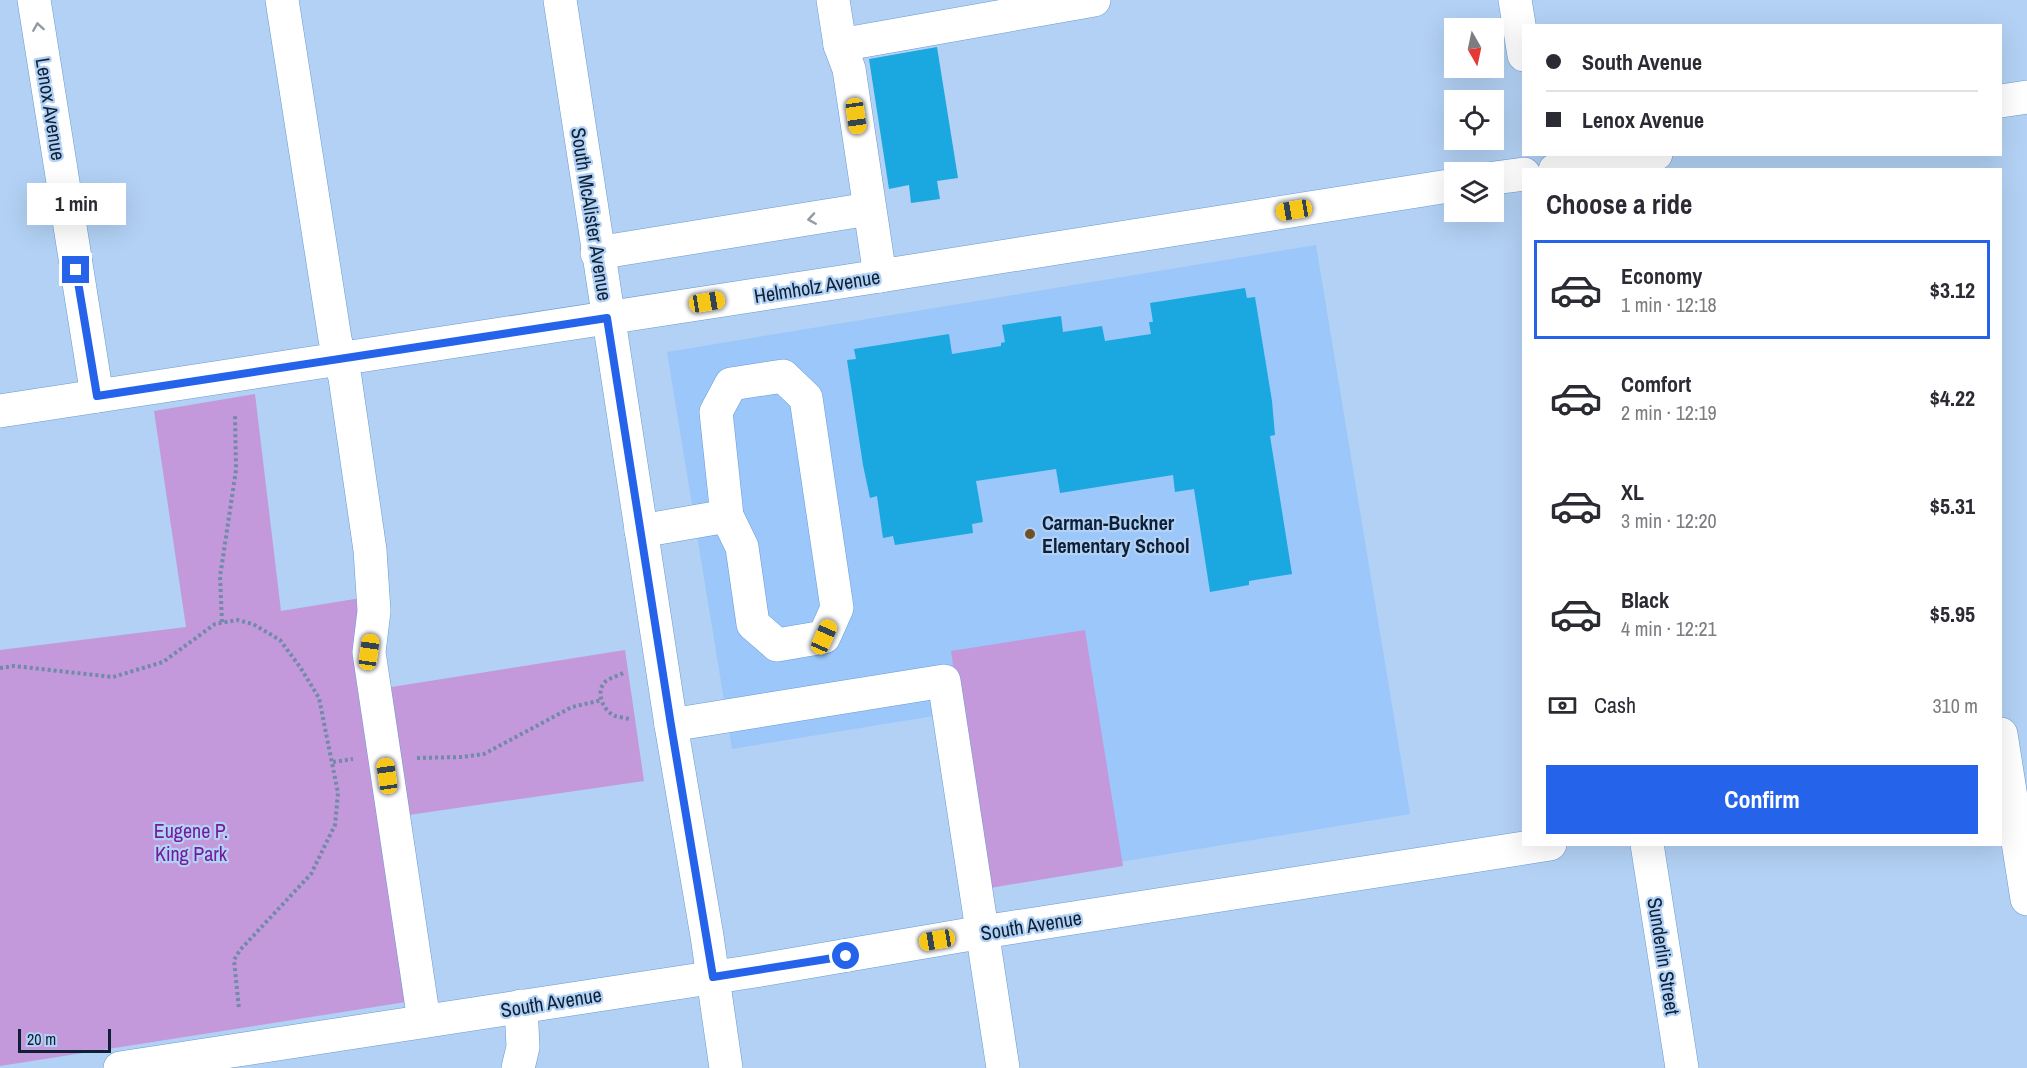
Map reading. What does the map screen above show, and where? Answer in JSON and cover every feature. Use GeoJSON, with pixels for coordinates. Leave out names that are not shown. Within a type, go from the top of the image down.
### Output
{"type":"FeatureCollection","features":[{"type":"Feature","properties":{"kind":"street","name":"Lenox Avenue"},"geometry":{"type":"LineString","coordinates":[[34,0],[97,396]]}},
{"type":"Feature","properties":{"kind":"street"},"geometry":{"type":"LineString","coordinates":[[282,0],[335,339],[345,378],[370,550],[374,611],[369,652],[424,1021]]}},
{"type":"Feature","properties":{"kind":"street","name":"South McAlister Avenue"},"geometry":{"type":"LineString","coordinates":[[560,0],[607,318],[726,1068]]}},
{"type":"Feature","properties":{"kind":"street"},"geometry":{"type":"LineString","coordinates":[[833,0],[840,45],[849,69],[880,276]]}},
{"type":"Feature","properties":{"kind":"street"},"geometry":{"type":"LineString","coordinates":[[840,45],[1094,0]]}},
{"type":"Feature","properties":{"kind":"street"},"geometry":{"type":"LineString","coordinates":[[1515,0],[1522,43]]}},
{"type":"Feature","properties":{"kind":"street"},"geometry":{"type":"LineString","coordinates":[[2002,101],[2027,97]]}},
{"type":"Feature","properties":{"kind":"street"},"geometry":{"type":"LineString","coordinates":[[1568,168],[1643,156]]}},
{"type":"Feature","properties":{"kind":"street"},"geometry":{"type":"LineString","coordinates":[[1504,177],[1522,174]]}},
{"type":"Feature","properties":{"kind":"street","name":"Helmholz Avenue"},"geometry":{"type":"LineString","coordinates":[[0,411],[1444,187]]}},
{"type":"Feature","properties":{"kind":"street"},"geometry":{"type":"LineString","coordinates":[[597,253],[869,209]]}},
{"type":"Feature","properties":{"kind":"street"},"geometry":{"type":"LineString","coordinates":[[783,376],[806,398],[837,608],[824,637],[777,645],[753,624],[742,547],[727,516],[716,412],[730,384],[783,376]]}},
{"type":"Feature","properties":{"kind":"street"},"geometry":{"type":"LineString","coordinates":[[641,531],[727,516]]}},
{"type":"Feature","properties":{"kind":"street"},"geometry":{"type":"LineString","coordinates":[[671,725],[944,681],[1003,1068]]}},
{"type":"Feature","properties":{"kind":"street"},"geometry":{"type":"LineString","coordinates":[[2002,740],[2027,899]]}},
{"type":"Feature","properties":{"kind":"street","name":"South Avenue"},"geometry":{"type":"LineString","coordinates":[[120,1068],[713,977],[983,932],[1537,846]]}},
{"type":"Feature","properties":{"kind":"street","name":"Sunderlin Street"},"geometry":{"type":"LineString","coordinates":[[1647,846],[1682,1068]]}},
{"type":"Feature","properties":{"kind":"street"},"geometry":{"type":"LineString","coordinates":[[518,1068],[523,1047],[521,1006]]}},
{"type":"Feature","properties":{"kind":"path"},"geometry":{"type":"LineString","coordinates":[[222,623],[220,577],[236,470],[235,415]]}},
{"type":"Feature","properties":{"kind":"path"},"geometry":{"type":"LineString","coordinates":[[0,668],[14,666],[113,677],[163,662],[215,624],[237,620],[253,624],[280,640],[300,667],[319,698],[338,793],[335,825],[312,874],[240,950],[234,960],[239,1009]]}},
{"type":"Feature","properties":{"kind":"path"},"geometry":{"type":"LineString","coordinates":[[623,673],[605,682],[602,700],[604,706],[613,715],[629,719]]}},
{"type":"Feature","properties":{"kind":"path"},"geometry":{"type":"LineString","coordinates":[[333,762],[384,753],[437,759],[484,754],[572,707],[602,700]]}},
{"type":"Feature","properties":{"kind":"shaded area","name":"Carman-Buckner Elementary School"},"geometry":{"type":"Polygon","coordinates":[[[1316,245],[1410,814],[969,887],[940,715],[732,749],[667,352],[1316,245]]]}},
{"type":"Feature","properties":{"kind":"green space","name":"Eugene P. King Park"},"geometry":{"type":"Polygon","coordinates":[[[255,394],[281,611],[361,598],[360,692],[625,650],[644,781],[381,819],[406,1002],[0,1066],[0,650],[186,627],[154,411],[255,394]]]}},
{"type":"Feature","properties":{"kind":"green space"},"geometry":{"type":"Polygon","coordinates":[[[1085,630],[1123,866],[984,889],[951,651],[1085,630]]]}},
{"type":"Feature","properties":{"kind":"building"},"geometry":{"type":"Polygon","coordinates":[[[937,47],[958,178],[937,181],[940,199],[911,203],[909,185],[889,189],[869,59],[937,47]]]}},
{"type":"Feature","properties":{"kind":"building"},"geometry":{"type":"Polygon","coordinates":[[[1245,288],[1247,298],[1255,297],[1272,401],[1275,435],[1270,436],[1292,574],[1249,581],[1249,585],[1210,592],[1194,489],[1175,492],[1173,475],[1060,493],[1056,469],[976,481],[983,522],[972,524],[973,533],[895,545],[893,536],[883,538],[877,496],[870,498],[863,465],[847,360],[856,359],[854,349],[949,334],[952,354],[1001,346],[1001,343],[1005,342],[1002,325],[1061,316],[1063,332],[1102,326],[1105,341],[1151,334],[1149,322],[1153,322],[1150,303],[1245,288]]]}},
{"type":"Feature","properties":{"kind":"place","name":"Carman-Buckner Elementary School"},"geometry":{"type":"Point","coordinates":[1030,534]}},
{"type":"Feature","properties":{"kind":"route"},"geometry":{"type":"LineString","coordinates":[[76,270],[97,396],[607,318],[713,977],[846,956]]}}]}
